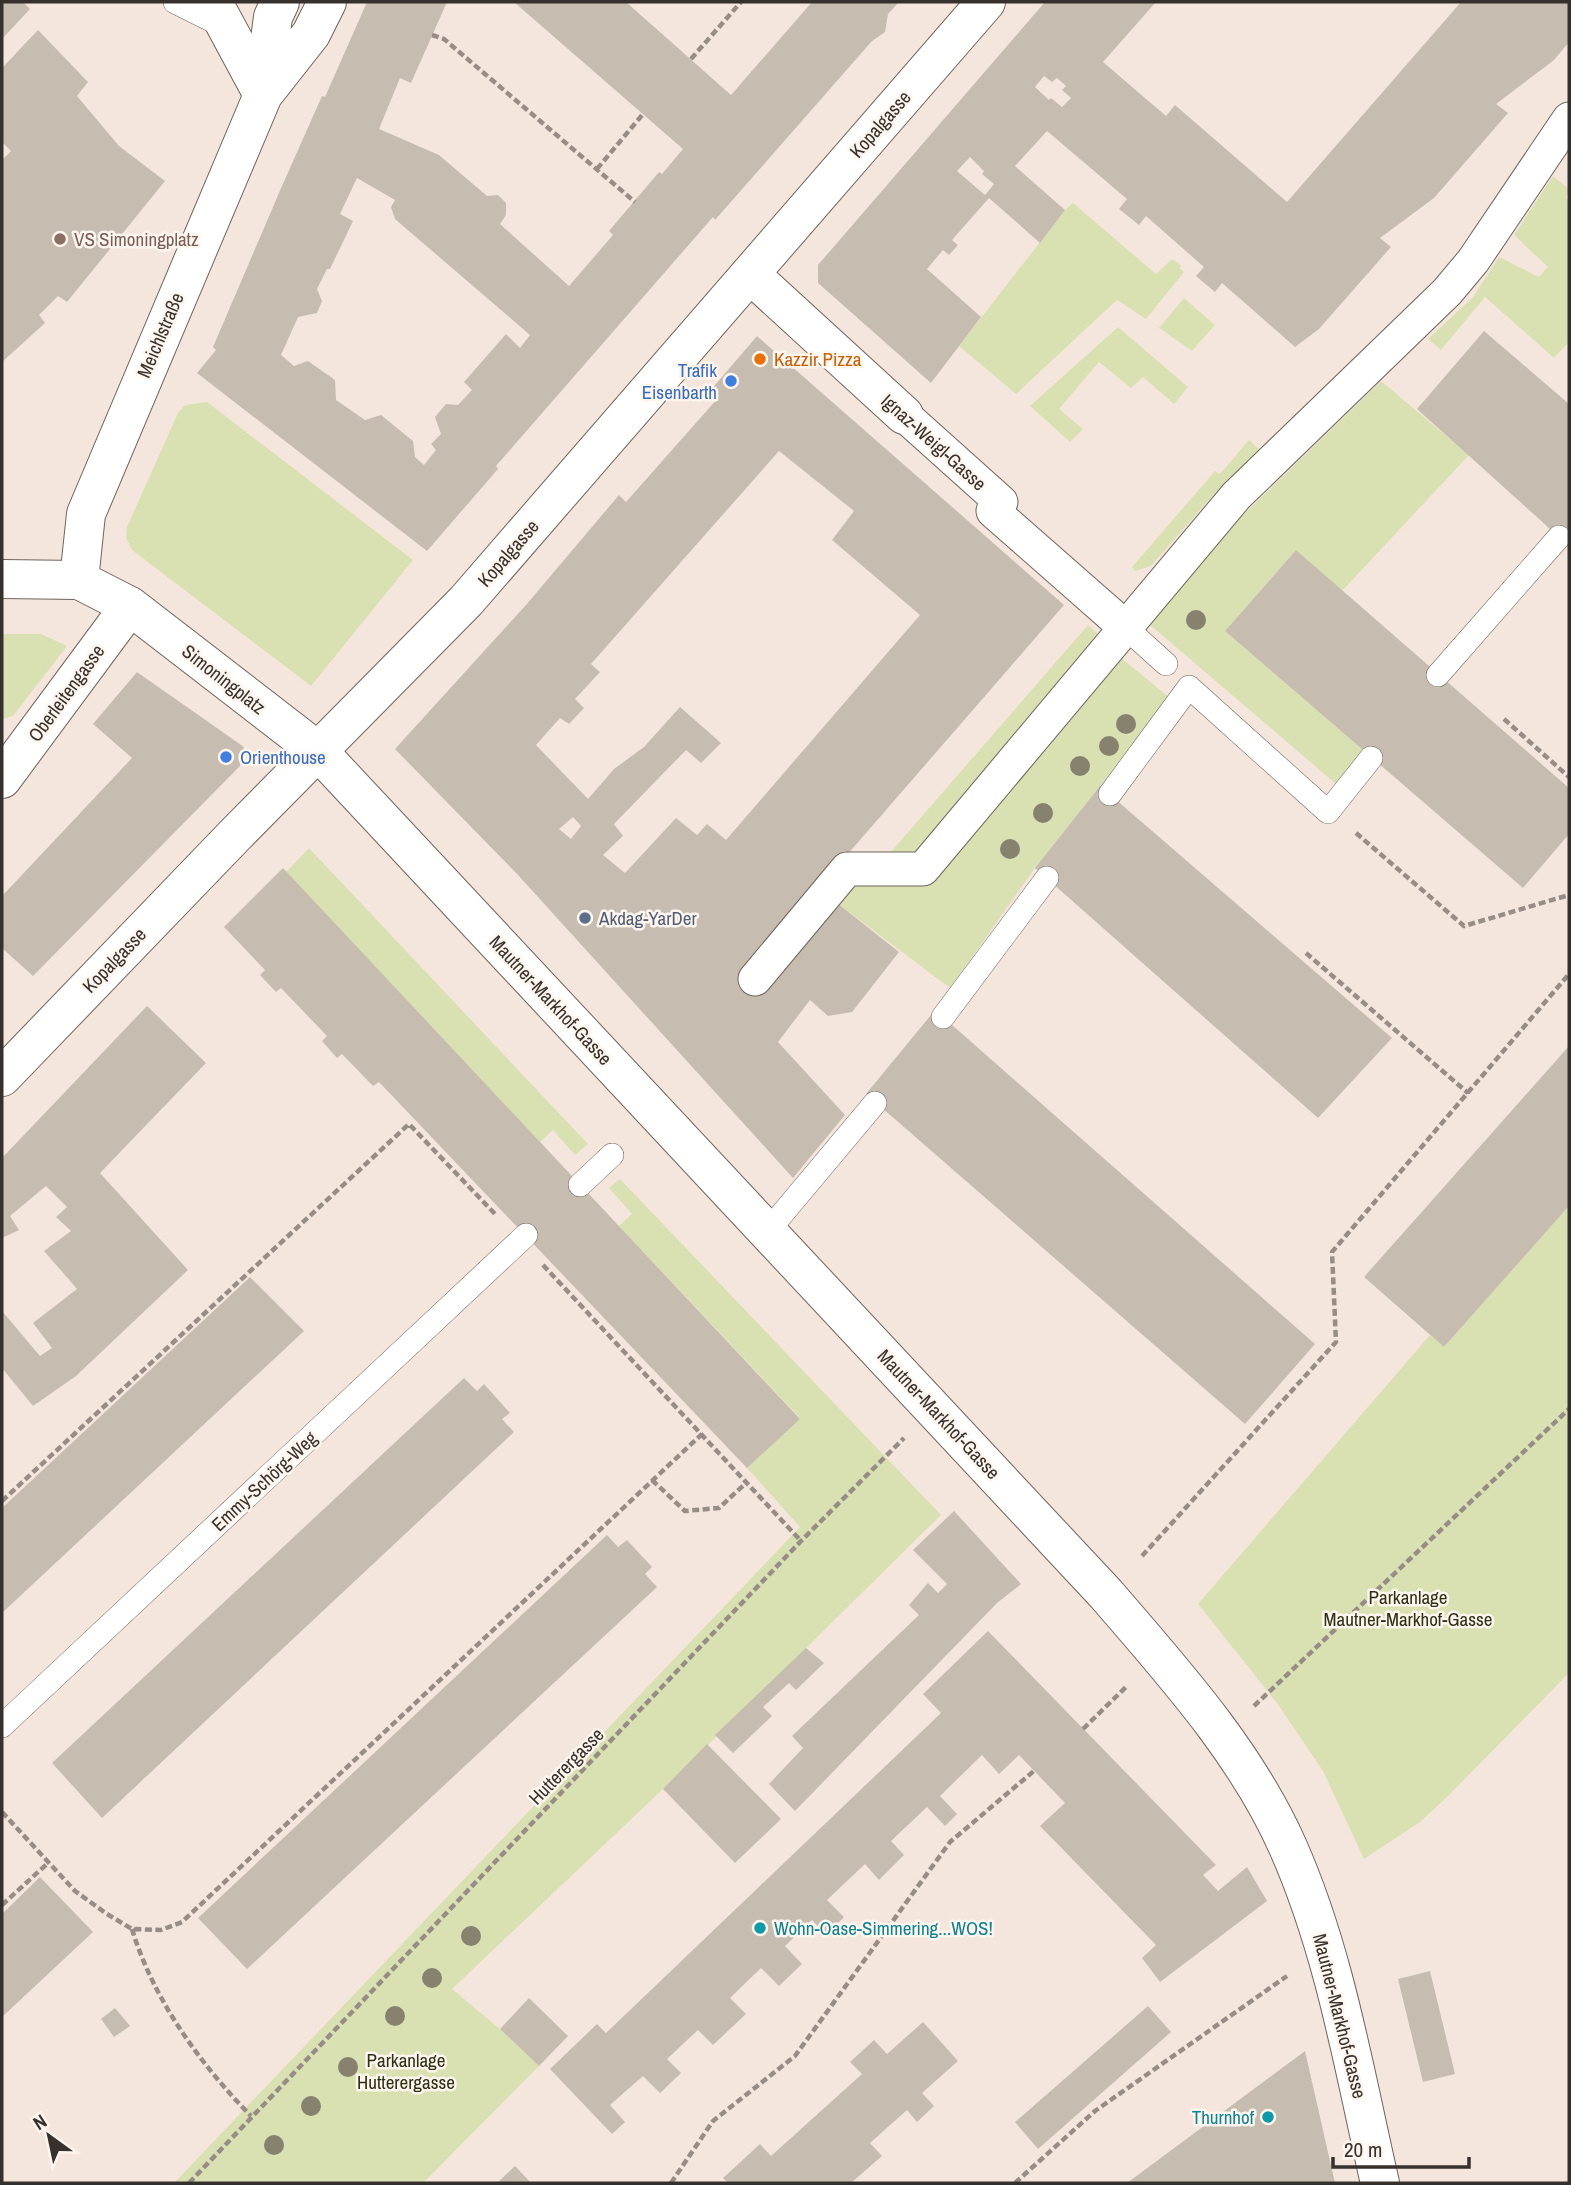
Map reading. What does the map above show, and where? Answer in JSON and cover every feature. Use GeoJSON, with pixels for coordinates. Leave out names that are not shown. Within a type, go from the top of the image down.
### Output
{"type":"FeatureCollection","features":[{"type":"Feature","properties":{"kind":"street","name":"Meichlstraße"},"geometry":{"type":"LineString","coordinates":[[79,580],[86,514],[262,95],[273,17],[280,2]]}},
{"type":"Feature","properties":{"kind":"street","name":"Meichlstraße"},"geometry":{"type":"LineString","coordinates":[[262,95],[311,34],[327,2]]}},
{"type":"Feature","properties":{"kind":"street","name":"Kopalgasse"},"geometry":{"type":"LineString","coordinates":[[2,1077],[234,836],[467,601],[986,2]]}},
{"type":"Feature","properties":{"kind":"street"},"geometry":{"type":"LineString","coordinates":[[220,15],[262,95]]}},
{"type":"Feature","properties":{"kind":"street"},"geometry":{"type":"LineString","coordinates":[[755,979],[847,869],[923,869],[1236,496],[1447,292],[1473,261],[1569,119]]}},
{"type":"Feature","properties":{"kind":"street","name":"Ignaz-Weigl-Gasse"},"geometry":{"type":"LineString","coordinates":[[750,274],[1001,502],[993,511],[1125,627]]}},
{"type":"Feature","properties":{"kind":"street"},"geometry":{"type":"LineString","coordinates":[[2,579],[79,580]]}},
{"type":"Feature","properties":{"kind":"street","name":"Simoningplatz"},"geometry":{"type":"LineString","coordinates":[[79,580],[130,606],[319,752]]}},
{"type":"Feature","properties":{"kind":"street","name":"Oberleitengasse"},"geometry":{"type":"LineString","coordinates":[[2,779],[130,606]]}},
{"type":"Feature","properties":{"kind":"street","name":"Mautner-Markhof-Gasse"},"geometry":{"type":"LineString","coordinates":[[319,752],[1106,1594],[1159,1655],[1222,1736],[1257,1789],[1288,1846],[1327,1953],[1380,2183]]}},
{"type":"Feature","properties":{"kind":"lane"},"geometry":{"type":"LineString","coordinates":[[175,2],[220,15]]}},
{"type":"Feature","properties":{"kind":"lane"},"geometry":{"type":"LineString","coordinates":[[1438,675],[1559,537]]}},
{"type":"Feature","properties":{"kind":"lane","name":"Ignaz-Weigl-Gasse"},"geometry":{"type":"LineString","coordinates":[[1125,627],[1166,664]]}},
{"type":"Feature","properties":{"kind":"lane"},"geometry":{"type":"LineString","coordinates":[[1110,794],[1189,687],[1328,812],[1371,758]]}},
{"type":"Feature","properties":{"kind":"lane"},"geometry":{"type":"LineString","coordinates":[[943,1017],[1047,878]]}},
{"type":"Feature","properties":{"kind":"lane"},"geometry":{"type":"LineString","coordinates":[[767,1232],[875,1102]]}},
{"type":"Feature","properties":{"kind":"lane"},"geometry":{"type":"LineString","coordinates":[[580,1185],[611,1155]]}},
{"type":"Feature","properties":{"kind":"lane","name":"Emmy-Schörg-Weg"},"geometry":{"type":"LineString","coordinates":[[2,1726],[526,1235]]}},
{"type":"Feature","properties":{"kind":"path"},"geometry":{"type":"LineString","coordinates":[[691,59],[741,2]]}},
{"type":"Feature","properties":{"kind":"path"},"geometry":{"type":"LineString","coordinates":[[432,35],[444,39],[635,202]]}},
{"type":"Feature","properties":{"kind":"path"},"geometry":{"type":"LineString","coordinates":[[597,169],[643,114]]}},
{"type":"Feature","properties":{"kind":"path"},"geometry":{"type":"LineString","coordinates":[[1504,719],[1569,777]]}},
{"type":"Feature","properties":{"kind":"path"},"geometry":{"type":"LineString","coordinates":[[1350,828],[1464,926],[1569,895]]}},
{"type":"Feature","properties":{"kind":"path"},"geometry":{"type":"LineString","coordinates":[[1306,953],[1468,1093]]}},
{"type":"Feature","properties":{"kind":"path"},"geometry":{"type":"LineString","coordinates":[[1142,1556],[1336,1342],[1332,1252],[1569,974]]}},
{"type":"Feature","properties":{"kind":"path","name":"Hutterergasse"},"geometry":{"type":"LineString","coordinates":[[189,2183],[801,1541],[934,1408]]}},
{"type":"Feature","properties":{"kind":"path"},"geometry":{"type":"LineString","coordinates":[[1222,1736],[1569,1409]]}},
{"type":"Feature","properties":{"kind":"path"},"geometry":{"type":"LineString","coordinates":[[2,1812],[75,1891],[132,1929],[161,1930],[182,1922],[702,1434]]}},
{"type":"Feature","properties":{"kind":"path"},"geometry":{"type":"LineString","coordinates":[[652,1480],[685,1511],[719,1508],[747,1482]]}},
{"type":"Feature","properties":{"kind":"path"},"geometry":{"type":"LineString","coordinates":[[1083,1729],[1159,1655]]}},
{"type":"Feature","properties":{"kind":"path"},"geometry":{"type":"LineString","coordinates":[[671,2183],[713,2121],[795,2056],[950,1842],[1035,1770]]}},
{"type":"Feature","properties":{"kind":"path"},"geometry":{"type":"LineString","coordinates":[[2,1905],[48,1863]]}},
{"type":"Feature","properties":{"kind":"path"},"geometry":{"type":"LineString","coordinates":[[132,1929],[141,1957],[169,2012],[251,2116]]}},
{"type":"Feature","properties":{"kind":"path"},"geometry":{"type":"LineString","coordinates":[[1015,2183],[1096,2111],[1296,1970],[1327,1953]]}},
{"type":"Feature","properties":{"kind":"green space"},"geometry":{"type":"Polygon","coordinates":[[[1553,176],[1569,189],[1566,198],[1569,202],[1569,342],[1554,358],[1485,297],[1441,350],[1428,339],[1473,297],[1499,257],[1539,277],[1548,267],[1514,235],[1553,176]]]}},
{"type":"Feature","properties":{"kind":"green space"},"geometry":{"type":"Polygon","coordinates":[[[1073,203],[1156,274],[1172,259],[1181,265],[1180,268],[1184,272],[1146,319],[1117,300],[1016,394],[959,346],[1073,203]]]}},
{"type":"Feature","properties":{"kind":"green space"},"geometry":{"type":"Polygon","coordinates":[[[1184,298],[1215,325],[1192,351],[1159,328],[1184,298]]]}},
{"type":"Feature","properties":{"kind":"green space"},"geometry":{"type":"Polygon","coordinates":[[[1118,327],[1188,387],[1174,404],[1143,377],[1131,388],[1099,362],[1059,409],[1083,429],[1070,442],[1030,406],[1118,327]]]}},
{"type":"Feature","properties":{"kind":"green space"},"geometry":{"type":"Polygon","coordinates":[[[1381,381],[1469,455],[1342,591],[1296,550],[1225,631],[1363,750],[1336,784],[1149,624],[1238,520],[1381,381]]]}},
{"type":"Feature","properties":{"kind":"green space"},"geometry":{"type":"Polygon","coordinates":[[[207,402],[413,560],[311,686],[132,550],[126,538],[127,527],[178,413],[185,405],[207,402]]]}},
{"type":"Feature","properties":{"kind":"green space"},"geometry":{"type":"Polygon","coordinates":[[[1249,440],[1259,449],[1214,494],[1151,566],[1135,571],[1132,567],[1215,471],[1220,474],[1249,440]]]}},
{"type":"Feature","properties":{"kind":"green space"},"geometry":{"type":"Polygon","coordinates":[[[1088,625],[1099,635],[921,858],[884,860],[1088,625]]]}},
{"type":"Feature","properties":{"kind":"green space"},"geometry":{"type":"Polygon","coordinates":[[[2,634],[41,634],[67,646],[13,716],[2,719],[2,634]]]}},
{"type":"Feature","properties":{"kind":"green space"},"geometry":{"type":"Polygon","coordinates":[[[1120,657],[1170,698],[1035,868],[950,988],[837,903],[853,879],[909,877],[1120,657]]]}},
{"type":"Feature","properties":{"kind":"green space"},"geometry":{"type":"Polygon","coordinates":[[[309,848],[588,1144],[575,1155],[553,1130],[540,1142],[286,872],[309,848]]]}},
{"type":"Feature","properties":{"kind":"green space","name":"Parkanlage Hutterergasse"},"geometry":{"type":"Polygon","coordinates":[[[620,1179],[941,1515],[663,1789],[452,1989],[539,2066],[423,2183],[174,2183],[800,1527],[747,1468],[800,1418],[619,1226],[632,1214],[609,1188],[620,1179]]]}},
{"type":"Feature","properties":{"kind":"green space","name":"Parkanlage Mautner-Markhof-Gasse"},"geometry":{"type":"Polygon","coordinates":[[[1569,1206],[1569,1673],[1420,1822],[1364,1859],[1323,1771],[1277,1703],[1198,1604],[1430,1335],[1444,1347],[1569,1206]]]}},
{"type":"Feature","properties":{"kind":"building"},"geometry":{"type":"Polygon","coordinates":[[[2,2],[23,2],[30,9],[2,39],[2,2]]]}},
{"type":"Feature","properties":{"kind":"building"},"geometry":{"type":"Polygon","coordinates":[[[367,2],[447,2],[411,83],[400,78],[379,129],[439,155],[487,196],[498,195],[506,203],[506,215],[500,224],[569,286],[613,235],[609,231],[659,172],[662,174],[683,149],[514,2],[626,2],[731,95],[812,2],[899,2],[888,14],[885,32],[872,41],[715,220],[713,217],[496,466],[498,469],[427,551],[197,373],[216,350],[213,347],[282,186],[322,96],[325,97],[367,2]],[[357,178],[340,214],[353,221],[330,269],[327,269],[317,289],[322,301],[317,313],[298,317],[281,355],[294,366],[308,361],[335,380],[336,400],[365,420],[381,415],[413,441],[415,457],[424,465],[436,450],[431,444],[441,434],[435,417],[446,404],[458,405],[472,390],[464,382],[506,334],[520,348],[530,335],[395,219],[391,207],[395,200],[357,178]]]}},
{"type":"Feature","properties":{"kind":"building"},"geometry":{"type":"Polygon","coordinates":[[[1045,2],[1156,2],[1103,62],[1166,116],[1175,105],[1287,202],[1461,2],[1569,2],[1569,42],[1554,60],[1496,104],[1508,113],[1434,198],[1380,238],[1391,247],[1319,329],[1295,347],[1222,283],[1215,292],[1196,276],[1204,267],[1146,216],[1139,225],[1119,209],[1127,199],[1047,131],[1015,166],[1065,210],[1040,243],[989,198],[952,240],[958,245],[949,255],[943,250],[927,269],[981,317],[931,383],[818,283],[818,265],[1045,2]],[[1044,76],[1035,87],[1049,100],[1051,98],[1062,107],[1071,98],[1062,90],[1066,86],[1057,78],[1052,82],[1044,76]],[[970,157],[957,171],[985,195],[994,184],[982,174],[984,171],[970,157]]]}},
{"type":"Feature","properties":{"kind":"building","name":"VS Simoningplatz"},"geometry":{"type":"Polygon","coordinates":[[[38,30],[88,82],[77,96],[119,146],[165,181],[67,302],[58,296],[39,315],[45,323],[2,362],[2,160],[11,151],[2,142],[2,68],[38,30]]]}},
{"type":"Feature","properties":{"kind":"building"},"geometry":{"type":"Polygon","coordinates":[[[1484,331],[1569,404],[1569,546],[1417,409],[1484,331]]]}},
{"type":"Feature","properties":{"kind":"building"},"geometry":{"type":"Polygon","coordinates":[[[757,336],[1064,605],[748,969],[766,992],[837,903],[899,952],[852,1012],[828,1016],[810,1000],[778,1042],[845,1115],[793,1178],[518,875],[395,749],[526,605],[619,495],[626,502],[718,398],[710,391],[757,336]],[[779,451],[591,664],[600,672],[575,699],[584,708],[569,724],[560,718],[536,745],[588,799],[614,769],[644,747],[680,707],[721,743],[701,763],[686,750],[614,824],[623,836],[603,855],[625,873],[676,818],[697,835],[707,824],[726,840],[920,615],[832,540],[854,511],[779,451]],[[573,817],[559,829],[571,839],[581,826],[573,817]]]}},
{"type":"Feature","properties":{"kind":"building"},"geometry":{"type":"Polygon","coordinates":[[[1296,550],[1569,788],[1569,834],[1523,888],[1225,631],[1296,550]]]}},
{"type":"Feature","properties":{"kind":"building"},"geometry":{"type":"Polygon","coordinates":[[[137,672],[244,747],[240,766],[33,976],[2,948],[2,894],[132,758],[93,724],[137,672]]]}},
{"type":"Feature","properties":{"kind":"building"},"geometry":{"type":"Polygon","coordinates":[[[1100,786],[1392,1038],[1318,1118],[1035,868],[1100,786]]]}},
{"type":"Feature","properties":{"kind":"building"},"geometry":{"type":"Polygon","coordinates":[[[283,868],[800,1419],[747,1468],[379,1082],[373,1086],[342,1054],[337,1058],[322,1041],[327,1036],[281,988],[276,992],[260,975],[265,970],[224,927],[283,868]]]}},
{"type":"Feature","properties":{"kind":"building"},"geometry":{"type":"Polygon","coordinates":[[[147,1006],[206,1063],[100,1173],[188,1270],[76,1376],[33,1406],[2,1368],[2,1311],[40,1356],[52,1348],[33,1323],[77,1289],[44,1251],[71,1231],[56,1217],[67,1207],[46,1186],[10,1216],[19,1230],[2,1238],[2,1158],[147,1006]]]}},
{"type":"Feature","properties":{"kind":"building"},"geometry":{"type":"Polygon","coordinates":[[[935,1010],[1315,1344],[1245,1424],[866,1094],[935,1010]]]}},
{"type":"Feature","properties":{"kind":"building"},"geometry":{"type":"Polygon","coordinates":[[[1569,1046],[1569,1206],[1444,1347],[1364,1277],[1569,1046]]]}},
{"type":"Feature","properties":{"kind":"building"},"geometry":{"type":"Polygon","coordinates":[[[250,1277],[304,1331],[2,1613],[2,1508],[250,1277]]]}},
{"type":"Feature","properties":{"kind":"building"},"geometry":{"type":"Polygon","coordinates":[[[464,1378],[477,1391],[484,1384],[510,1413],[502,1419],[514,1432],[102,1818],[52,1763],[464,1378]]]}},
{"type":"Feature","properties":{"kind":"building"},"geometry":{"type":"Polygon","coordinates":[[[954,1511],[1021,1584],[997,1603],[795,1811],[769,1784],[803,1748],[792,1736],[919,1615],[909,1605],[928,1583],[938,1593],[947,1584],[913,1550],[954,1511]]]}},
{"type":"Feature","properties":{"kind":"building"},"geometry":{"type":"Polygon","coordinates":[[[607,1535],[618,1547],[627,1540],[652,1567],[645,1574],[657,1587],[247,1969],[198,1918],[607,1535]]]}},
{"type":"Feature","properties":{"kind":"building"},"geometry":{"type":"Polygon","coordinates":[[[988,1631],[1216,1865],[1203,1875],[1218,1891],[1247,1867],[1267,1901],[1160,1982],[1142,1958],[1156,1945],[1040,1826],[1065,1803],[1019,1755],[999,1774],[982,1755],[940,1796],[957,1814],[945,1826],[927,1807],[891,1841],[904,1855],[879,1880],[865,1864],[827,1900],[844,1917],[826,1935],[812,1920],[785,1946],[802,1964],[779,1986],[761,1968],[730,1998],[746,2014],[713,2045],[698,2030],[667,2059],[681,2073],[660,2093],[643,2076],[610,2105],[625,2122],[612,2134],[550,2069],[597,2024],[606,2033],[941,1713],[923,1694],[988,1631]]]}},
{"type":"Feature","properties":{"kind":"building"},"geometry":{"type":"Polygon","coordinates":[[[806,1648],[824,1663],[796,1690],[789,1683],[763,1707],[772,1716],[733,1753],[715,1735],[806,1648]]]}},
{"type":"Feature","properties":{"kind":"building"},"geometry":{"type":"Polygon","coordinates":[[[707,1744],[781,1819],[735,1863],[663,1789],[707,1744]]]}},
{"type":"Feature","properties":{"kind":"building"},"geometry":{"type":"Polygon","coordinates":[[[40,1877],[93,1932],[2,2017],[2,1914],[40,1877]]]}},
{"type":"Feature","properties":{"kind":"building"},"geometry":{"type":"Polygon","coordinates":[[[1430,1971],[1455,2074],[1423,2082],[1398,1979],[1430,1971]]]}},
{"type":"Feature","properties":{"kind":"building"},"geometry":{"type":"Polygon","coordinates":[[[529,1998],[568,2036],[539,2066],[500,2029],[529,1998]]]}},
{"type":"Feature","properties":{"kind":"building"},"geometry":{"type":"Polygon","coordinates":[[[1148,2006],[1171,2032],[1038,2149],[1015,2122],[1148,2006]]]}},
{"type":"Feature","properties":{"kind":"building"},"geometry":{"type":"Polygon","coordinates":[[[115,2008],[130,2026],[114,2037],[101,2019],[115,2008]]]}},
{"type":"Feature","properties":{"kind":"building"},"geometry":{"type":"Polygon","coordinates":[[[923,2022],[958,2061],[922,2093],[934,2106],[917,2122],[907,2110],[870,2143],[882,2156],[851,2183],[728,2183],[723,2178],[760,2144],[771,2156],[862,2074],[850,2062],[874,2040],[887,2054],[923,2022]]]}},
{"type":"Feature","properties":{"kind":"building","name":"Thurnhof"},"geometry":{"type":"Polygon","coordinates":[[[1305,2051],[1335,2183],[1127,2183],[1305,2051]]]}},
{"type":"Feature","properties":{"kind":"building"},"geometry":{"type":"Polygon","coordinates":[[[515,2166],[531,2183],[497,2183],[515,2166]]]}},
{"type":"Feature","properties":{"kind":"place","name":"VS Simoningplatz"},"geometry":{"type":"Point","coordinates":[60,239]}},
{"type":"Feature","properties":{"kind":"place","name":"Kazzir Pizza"},"geometry":{"type":"Point","coordinates":[760,359]}},
{"type":"Feature","properties":{"kind":"place","name":"Trafik Eisenbarth"},"geometry":{"type":"Point","coordinates":[731,381]}},
{"type":"Feature","properties":{"kind":"place","name":"Orienthouse"},"geometry":{"type":"Point","coordinates":[226,757]}},
{"type":"Feature","properties":{"kind":"place","name":"Akdag-YarDer"},"geometry":{"type":"Point","coordinates":[585,918]}},
{"type":"Feature","properties":{"kind":"place","name":"Wohn-Oase-Simmering...WOS!"},"geometry":{"type":"Point","coordinates":[760,1928]}},
{"type":"Feature","properties":{"kind":"place","name":"Thurnhof"},"geometry":{"type":"Point","coordinates":[1268,2117]}}]}
